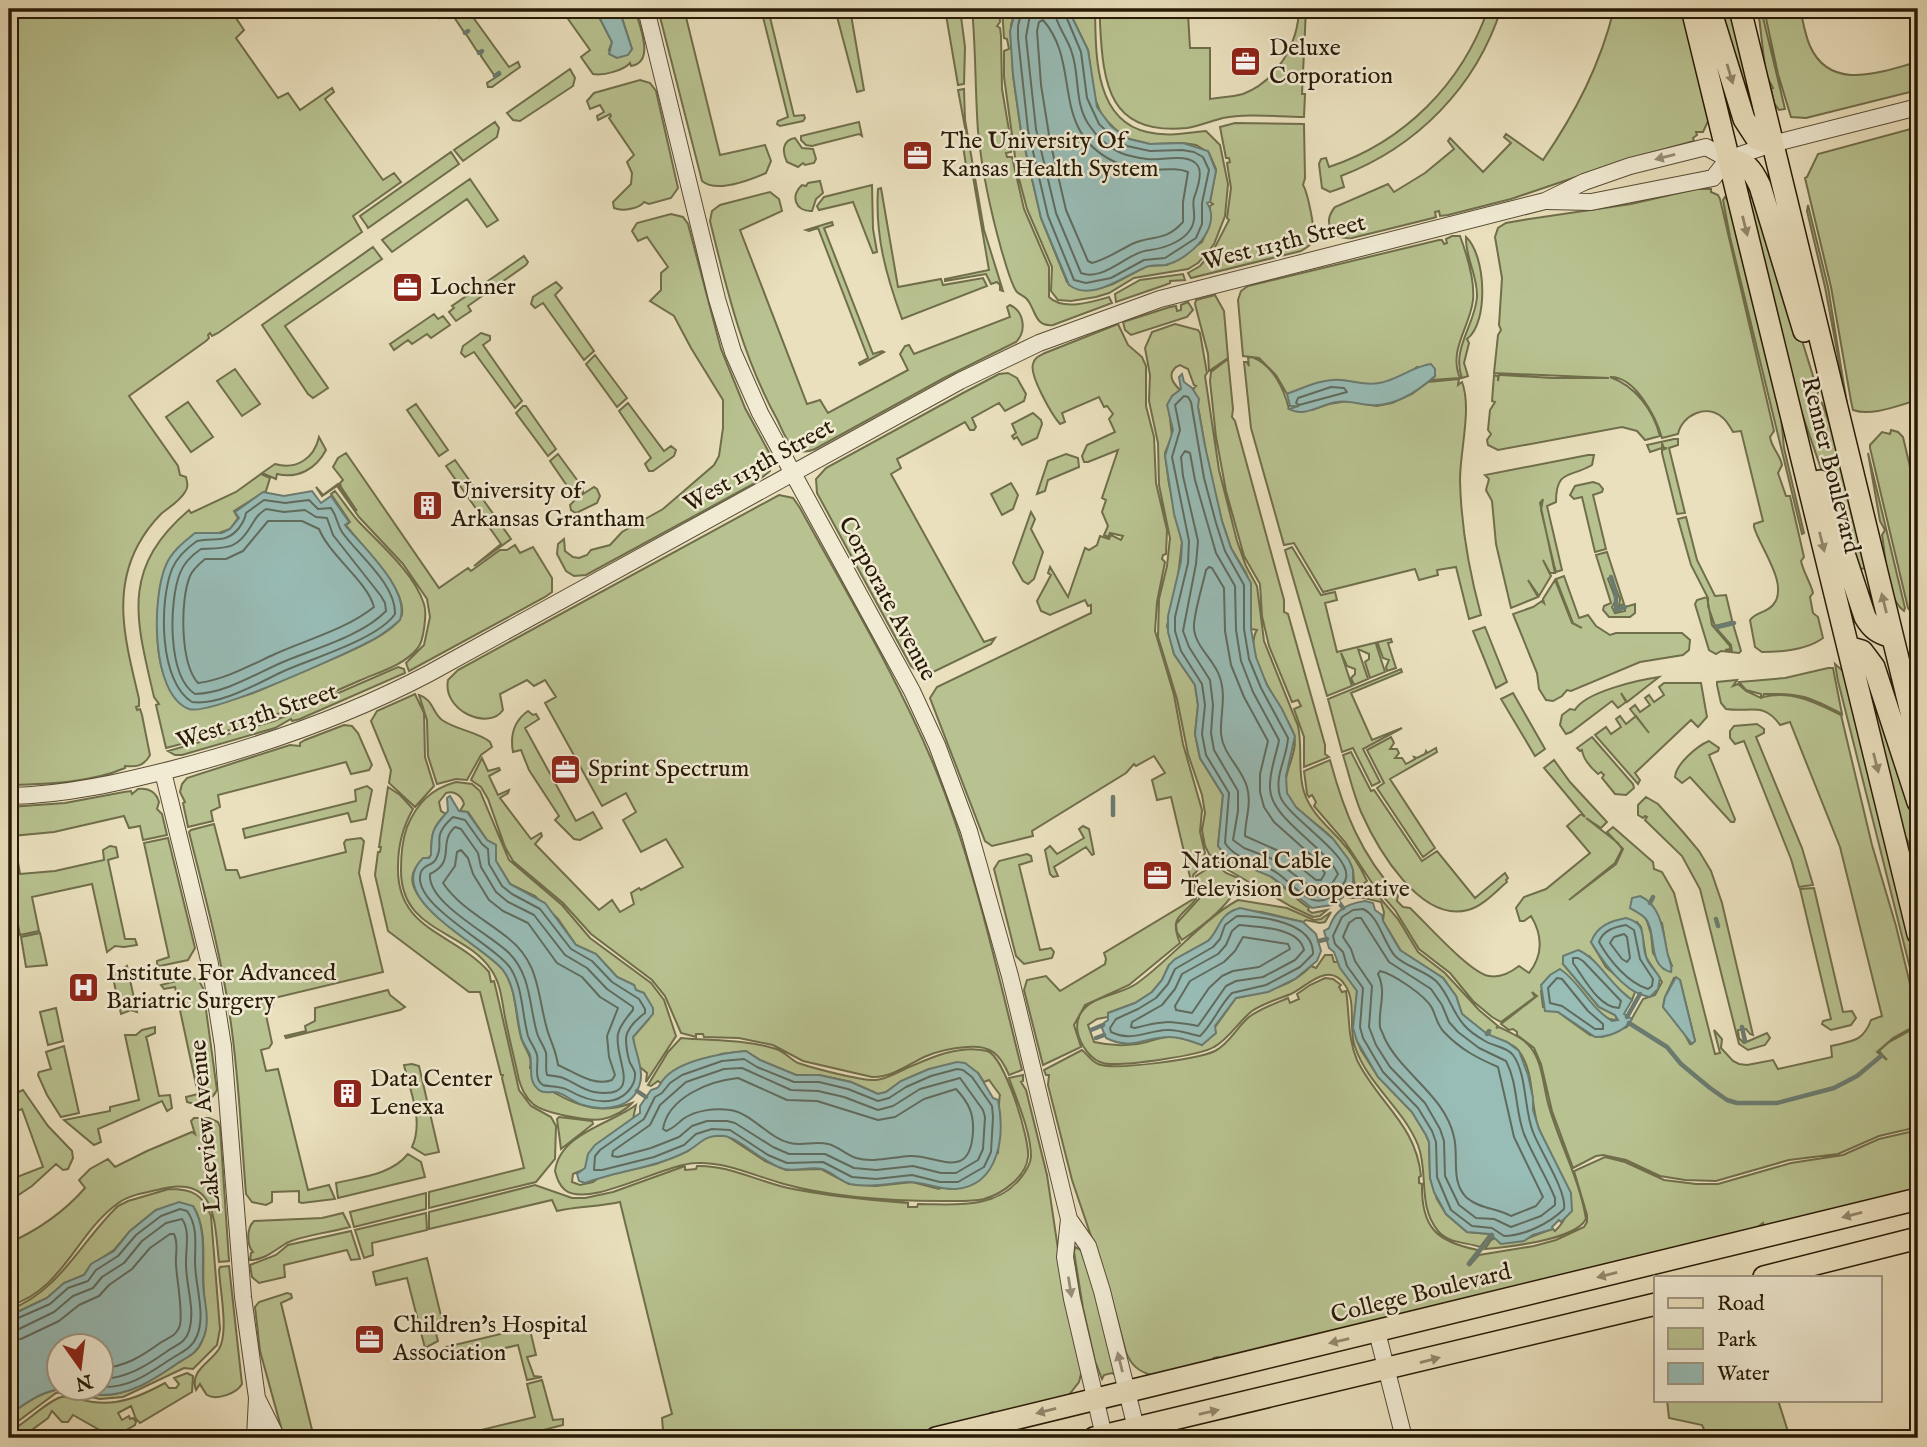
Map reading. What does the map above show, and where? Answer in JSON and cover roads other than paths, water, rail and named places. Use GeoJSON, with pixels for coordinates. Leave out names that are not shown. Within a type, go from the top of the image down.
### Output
{"type":"FeatureCollection","features":[{"type":"Feature","properties":{"kind":"main road","name":"Renner Boulevard"},"geometry":{"type":"LineString","coordinates":[[1692,9],[1918,934]]}},
{"type":"Feature","properties":{"kind":"main road"},"geometry":{"type":"LineString","coordinates":[[1710,9],[1744,119],[1757,139],[1772,144]]}},
{"type":"Feature","properties":{"kind":"main road","name":"Renner Boulevard"},"geometry":{"type":"LineString","coordinates":[[1740,9],[1918,741]]}},
{"type":"Feature","properties":{"kind":"main road"},"geometry":{"type":"LineString","coordinates":[[1728,159],[1743,161],[1748,165],[1760,186],[1811,353],[1836,407]]}},
{"type":"Feature","properties":{"kind":"main road"},"geometry":{"type":"LineString","coordinates":[[1793,423],[1807,440],[1865,617],[1871,628],[1892,637]]}},
{"type":"Feature","properties":{"kind":"main road"},"geometry":{"type":"LineString","coordinates":[[1848,647],[1862,651],[1877,674],[1918,802]]}},
{"type":"Feature","properties":{"kind":"main road","name":"College Boulevard"},"geometry":{"type":"LineString","coordinates":[[936,1438],[1918,1199]]}},
{"type":"Feature","properties":{"kind":"main road"},"geometry":{"type":"LineString","coordinates":[[1768,1276],[1918,1238]]}},
{"type":"Feature","properties":{"kind":"main road"},"geometry":{"type":"LineString","coordinates":[[1099,1437],[1654,1304]]}},
{"type":"Feature","properties":{"kind":"street","name":"Corporate Avenue"},"geometry":{"type":"LineString","coordinates":[[646,9],[726,332],[746,383],[912,691],[953,786],[986,885],[1069,1219],[1065,1256],[1095,1399],[1099,1437]]}},
{"type":"Feature","properties":{"kind":"street","name":"West 113th Street"},"geometry":{"type":"LineString","coordinates":[[1545,201],[1591,202],[1713,178],[1728,159],[1772,144],[1918,107]]}},
{"type":"Feature","properties":{"kind":"street","name":"West 113th Street"},"geometry":{"type":"LineString","coordinates":[[9,796],[57,793],[163,772],[286,736],[353,710],[401,688],[971,376],[1039,342],[1077,327],[1191,289],[1545,201],[1584,182],[1630,166],[1706,147],[1728,159]]}},
{"type":"Feature","properties":{"kind":"street","name":"Lakeview Avenue"},"geometry":{"type":"LineString","coordinates":[[163,772],[218,1004],[228,1080],[243,1297],[257,1398],[255,1438]]}},
{"type":"Feature","properties":{"kind":"street","name":"Corporate Avenue"},"geometry":{"type":"LineString","coordinates":[[1069,1219],[1088,1247],[1102,1291],[1136,1428]]}},
{"type":"Feature","properties":{"kind":"street"},"geometry":{"type":"LineString","coordinates":[[1377,1332],[1404,1438]]}},
{"type":"Feature","properties":{"kind":"street","name":"Lakeview Avenue"},"geometry":{"type":"LineString","coordinates":[[257,1398],[277,1438]]}},
{"type":"Feature","properties":{"kind":"water"},"geometry":{"type":"Polygon","coordinates":[[[595,9],[619,9],[632,49],[628,55],[617,58],[609,54],[612,42],[595,9]]]}},
{"type":"Feature","properties":{"kind":"water"},"geometry":{"type":"Polygon","coordinates":[[[1016,9],[1068,9],[1088,50],[1097,107],[1111,126],[1129,139],[1150,144],[1183,143],[1208,151],[1216,171],[1210,202],[1207,203],[1211,222],[1201,241],[1184,257],[1165,265],[1147,267],[1097,289],[1078,290],[1069,285],[1041,218],[1021,131],[1010,31],[1016,9]]]}},
{"type":"Feature","properties":{"kind":"water"},"geometry":{"type":"Polygon","coordinates":[[[1431,364],[1435,369],[1435,376],[1413,393],[1388,404],[1341,402],[1301,412],[1289,409],[1299,406],[1290,406],[1287,394],[1313,384],[1334,380],[1374,384],[1431,364]]]}},
{"type":"Feature","properties":{"kind":"water"},"geometry":{"type":"Polygon","coordinates":[[[1182,374],[1184,382],[1199,399],[1205,446],[1222,521],[1231,548],[1251,583],[1251,629],[1256,657],[1267,685],[1295,736],[1286,776],[1287,793],[1296,807],[1333,839],[1353,870],[1353,883],[1343,897],[1332,905],[1312,908],[1272,877],[1236,862],[1218,846],[1223,795],[1200,758],[1195,734],[1198,705],[1195,685],[1174,654],[1168,632],[1168,616],[1181,561],[1182,542],[1174,514],[1165,456],[1173,430],[1167,405],[1172,396],[1181,389],[1179,377],[1182,374]]]}},
{"type":"Feature","properties":{"kind":"water"},"geometry":{"type":"Polygon","coordinates":[[[312,491],[321,503],[331,496],[349,522],[345,525],[392,583],[402,608],[400,620],[374,639],[280,682],[224,703],[202,709],[189,709],[176,700],[167,685],[161,665],[158,598],[166,565],[179,547],[195,533],[222,533],[230,529],[239,518],[235,512],[263,492],[284,496],[312,491]]]}},
{"type":"Feature","properties":{"kind":"water"},"geometry":{"type":"Polygon","coordinates":[[[450,796],[459,811],[467,812],[487,840],[496,845],[496,861],[510,884],[545,903],[576,945],[596,954],[617,977],[644,993],[653,1008],[653,1014],[633,1037],[641,1078],[637,1091],[625,1103],[609,1108],[592,1107],[559,1093],[541,1091],[535,1086],[530,1055],[522,1039],[513,993],[503,970],[440,920],[415,889],[414,873],[423,858],[429,858],[431,855],[434,830],[448,811],[447,798],[450,796]]]}},
{"type":"Feature","properties":{"kind":"water"},"geometry":{"type":"Polygon","coordinates":[[[1640,896],[1653,906],[1660,919],[1671,972],[1658,963],[1649,924],[1630,908],[1632,898],[1640,896]]]}},
{"type":"Feature","properties":{"kind":"water"},"geometry":{"type":"Polygon","coordinates":[[[1365,901],[1373,903],[1375,910],[1382,915],[1400,950],[1443,978],[1456,996],[1462,1014],[1487,1034],[1507,1042],[1519,1051],[1528,1075],[1539,1129],[1571,1193],[1572,1211],[1561,1222],[1559,1220],[1553,1229],[1533,1235],[1524,1241],[1501,1244],[1490,1234],[1467,1232],[1446,1214],[1430,1178],[1429,1142],[1426,1135],[1412,1112],[1378,1077],[1357,1041],[1353,1028],[1357,991],[1329,948],[1324,931],[1342,909],[1365,901]]]}},
{"type":"Feature","properties":{"kind":"water"},"geometry":{"type":"Polygon","coordinates":[[[1240,908],[1303,922],[1316,934],[1321,951],[1317,961],[1295,979],[1268,992],[1236,998],[1215,1026],[1216,1033],[1202,1045],[1174,1037],[1131,1043],[1115,1042],[1106,1038],[1102,1028],[1108,1020],[1108,1013],[1135,1003],[1152,992],[1175,959],[1208,941],[1224,918],[1240,908]]]}},
{"type":"Feature","properties":{"kind":"water"},"geometry":{"type":"Polygon","coordinates":[[[1626,918],[1638,924],[1641,929],[1647,959],[1660,978],[1658,989],[1650,997],[1641,995],[1624,984],[1591,942],[1605,925],[1626,918]]]}},
{"type":"Feature","properties":{"kind":"water"},"geometry":{"type":"Polygon","coordinates":[[[1578,950],[1592,959],[1632,1000],[1624,1014],[1632,1019],[1625,1027],[1606,1036],[1595,1037],[1558,1012],[1545,1011],[1541,985],[1560,969],[1604,1015],[1612,1021],[1618,1020],[1615,1015],[1599,1007],[1563,964],[1563,956],[1578,950]]]}},
{"type":"Feature","properties":{"kind":"water"},"geometry":{"type":"Polygon","coordinates":[[[1676,977],[1680,980],[1695,1041],[1692,1044],[1663,1007],[1665,997],[1676,977]]]}},
{"type":"Feature","properties":{"kind":"water"},"geometry":{"type":"Polygon","coordinates":[[[746,1051],[796,1075],[819,1075],[851,1082],[878,1094],[929,1069],[957,1062],[965,1063],[978,1073],[993,1098],[998,1100],[1001,1128],[996,1156],[982,1178],[971,1185],[956,1189],[909,1182],[857,1185],[846,1183],[822,1169],[784,1169],[730,1138],[717,1136],[707,1138],[686,1152],[661,1162],[585,1183],[579,1181],[577,1174],[585,1168],[588,1154],[595,1145],[640,1113],[640,1106],[651,1090],[658,1087],[670,1073],[702,1059],[746,1051]]]}},
{"type":"Feature","properties":{"kind":"water"},"geometry":{"type":"Polygon","coordinates":[[[179,1202],[193,1206],[201,1227],[207,1317],[200,1346],[150,1381],[116,1393],[116,1332],[46,1332],[46,1393],[9,1415],[9,1316],[47,1298],[64,1283],[84,1275],[91,1264],[114,1251],[130,1231],[156,1210],[179,1202]]]}},
{"type":"Feature","properties":{"kind":"waterway"},"geometry":{"type":"LineString","coordinates":[[495,76],[499,73]]}},
{"type":"Feature","properties":{"kind":"waterway"},"geometry":{"type":"LineString","coordinates":[[1611,577],[1616,594],[1616,610],[1625,607]]}},
{"type":"Feature","properties":{"kind":"waterway"},"geometry":{"type":"LineString","coordinates":[[1717,627],[1734,623]]}},
{"type":"Feature","properties":{"kind":"waterway"},"geometry":{"type":"LineString","coordinates":[[1113,797],[1113,815]]}},
{"type":"Feature","properties":{"kind":"waterway"},"geometry":{"type":"LineString","coordinates":[[1650,903],[1653,897]]}},
{"type":"Feature","properties":{"kind":"waterway"},"geometry":{"type":"LineString","coordinates":[[1338,901],[1343,908]]}},
{"type":"Feature","properties":{"kind":"waterway"},"geometry":{"type":"LineString","coordinates":[[1716,919],[1718,926]]}},
{"type":"Feature","properties":{"kind":"waterway"},"geometry":{"type":"LineString","coordinates":[[1319,941],[1327,939]]}},
{"type":"Feature","properties":{"kind":"waterway"},"geometry":{"type":"LineString","coordinates":[[1627,1017],[1640,994]]}},
{"type":"Feature","properties":{"kind":"waterway"},"geometry":{"type":"LineString","coordinates":[[1629,1023],[1667,1047],[1681,1064],[1710,1088],[1727,1100],[1737,1103],[1777,1103],[1834,1088],[1857,1076],[1881,1056]]}},
{"type":"Feature","properties":{"kind":"waterway"},"geometry":{"type":"LineString","coordinates":[[1091,1030],[1103,1025]]}},
{"type":"Feature","properties":{"kind":"waterway"},"geometry":{"type":"LineString","coordinates":[[1742,1027],[1745,1041]]}},
{"type":"Feature","properties":{"kind":"waterway"},"geometry":{"type":"LineString","coordinates":[[1096,1038],[1104,1035]]}},
{"type":"Feature","properties":{"kind":"waterway"},"geometry":{"type":"LineString","coordinates":[[637,1091],[646,1097]]}},
{"type":"Feature","properties":{"kind":"waterway"},"geometry":{"type":"LineString","coordinates":[[1469,1264],[1492,1235]]}},
{"type":"Feature","properties":{"kind":"place","name":"Deluxe Corporation"},"geometry":{"type":"Point","coordinates":[1246,62]}},
{"type":"Feature","properties":{"kind":"place","name":"The University Of Kansas Health System"},"geometry":{"type":"Point","coordinates":[918,155]}},
{"type":"Feature","properties":{"kind":"place","name":"Lochner"},"geometry":{"type":"Point","coordinates":[407,287]}},
{"type":"Feature","properties":{"kind":"place","name":"University of Arkansas Grantham"},"geometry":{"type":"Point","coordinates":[428,505]}},
{"type":"Feature","properties":{"kind":"place","name":"Sprint Spectrum"},"geometry":{"type":"Point","coordinates":[565,769]}},
{"type":"Feature","properties":{"kind":"place","name":"National Cable Television Cooperative"},"geometry":{"type":"Point","coordinates":[1158,875]}},
{"type":"Feature","properties":{"kind":"place","name":"Institute For Advanced Bariatric Surgery"},"geometry":{"type":"Point","coordinates":[83,987]}},
{"type":"Feature","properties":{"kind":"place","name":"Data Center Lenexa"},"geometry":{"type":"Point","coordinates":[347,1093]}},
{"type":"Feature","properties":{"kind":"place","name":"Children's Hospital Association"},"geometry":{"type":"Point","coordinates":[370,1339]}}]}
